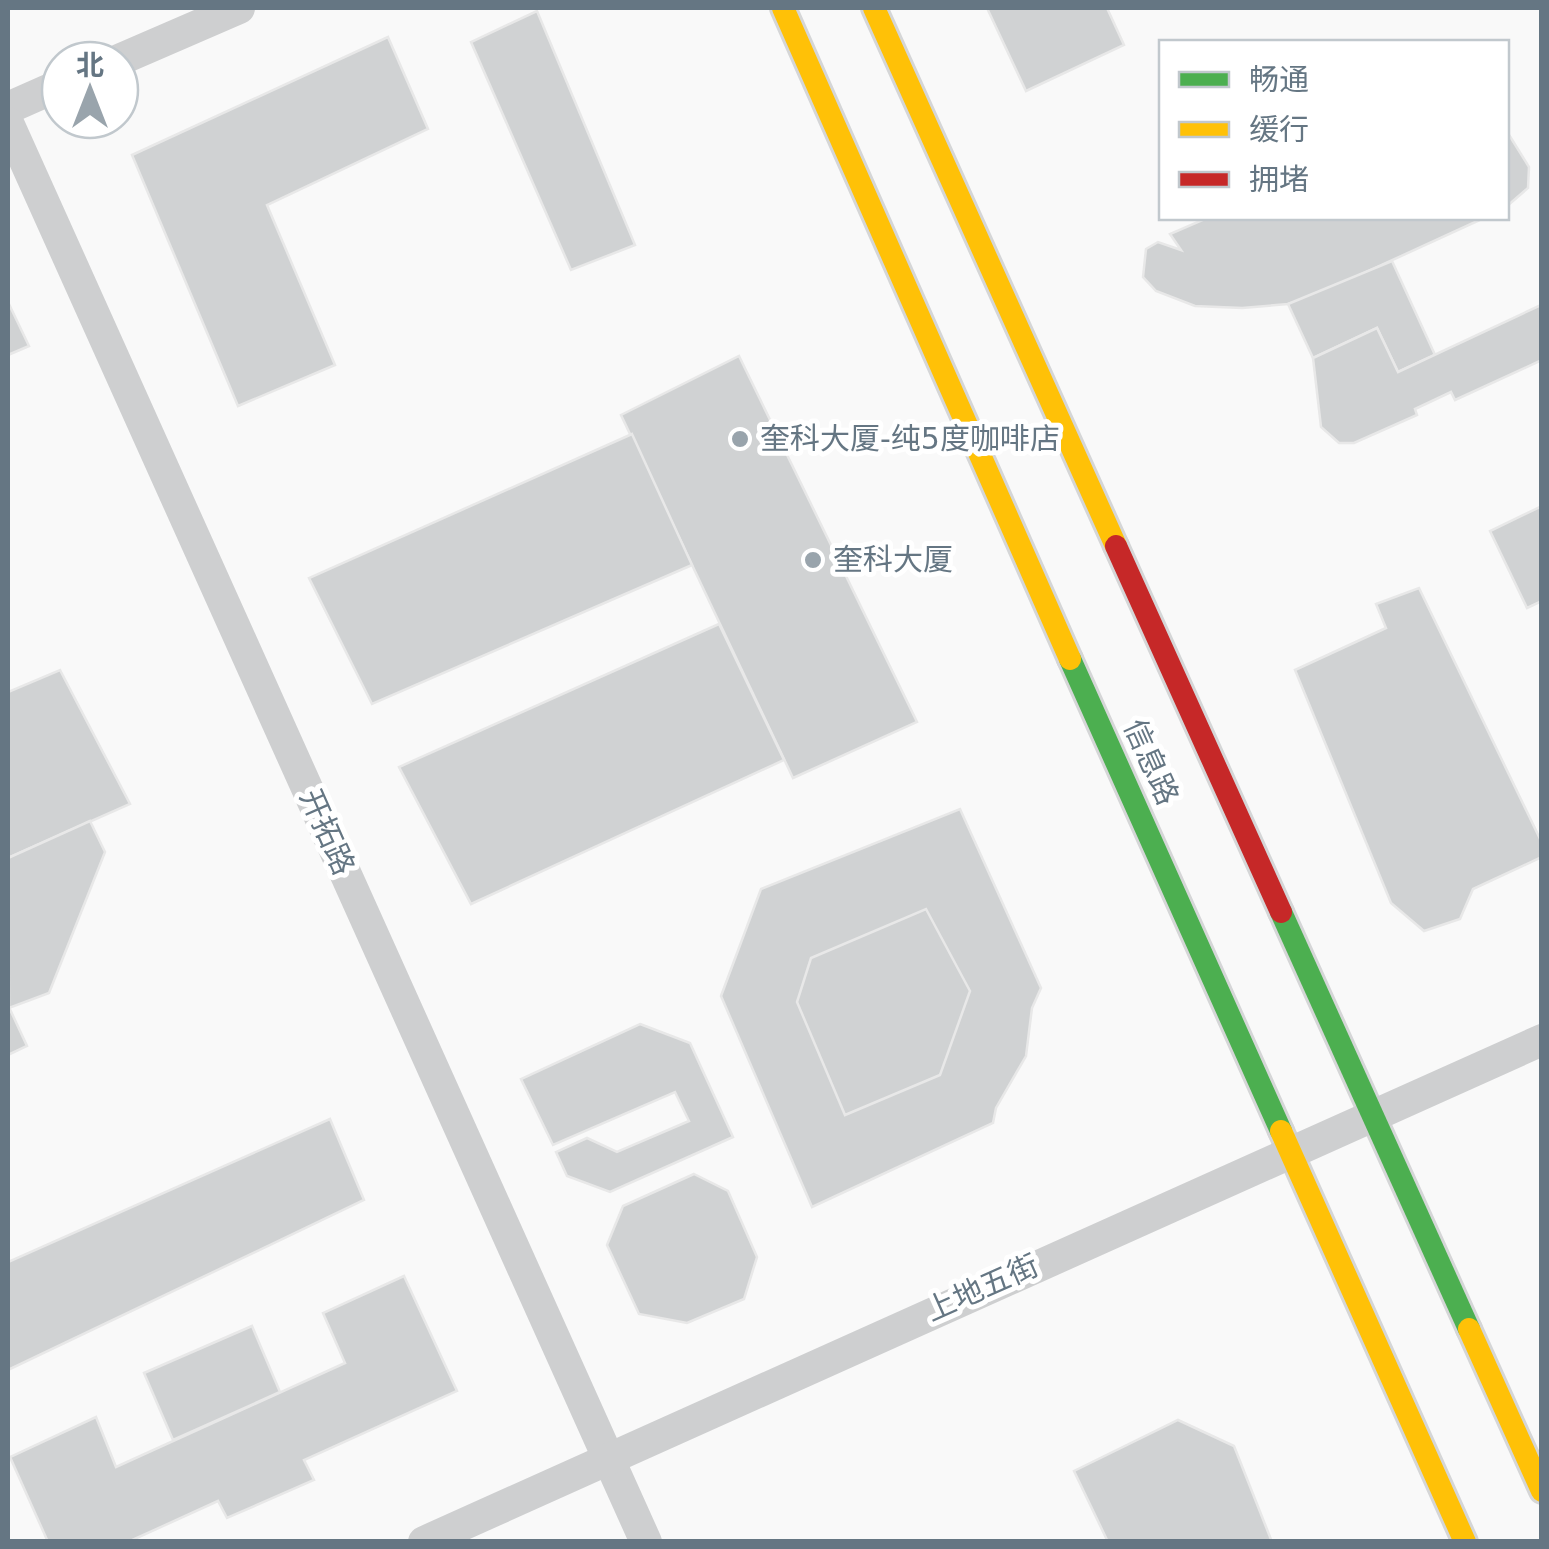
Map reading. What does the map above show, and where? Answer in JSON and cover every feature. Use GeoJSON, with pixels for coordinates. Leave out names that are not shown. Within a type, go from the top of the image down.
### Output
{"type":"FeatureCollection","features":[{"type":"Feature","properties":{"kind":"main road","name":"信息路"},"geometry":{"type":"LineString","coordinates":[[783,8],[1465,1542]]}},
{"type":"Feature","properties":{"kind":"main road","name":"信息路"},"geometry":{"type":"LineString","coordinates":[[874,8],[1542,1491]]}},
{"type":"Feature","properties":{"kind":"street"},"geometry":{"type":"LineString","coordinates":[[140,51],[239,8]]}},
{"type":"Feature","properties":{"kind":"street"},"geometry":{"type":"LineString","coordinates":[[8,108],[40,94]]}},
{"type":"Feature","properties":{"kind":"street","name":"开拓路"},"geometry":{"type":"LineString","coordinates":[[8,124],[646,1542]]}},
{"type":"Feature","properties":{"kind":"street","name":"上地五街"},"geometry":{"type":"LineString","coordinates":[[424,1542],[1542,1040]]}},
{"type":"Feature","properties":{"kind":"building"},"geometry":{"type":"Polygon","coordinates":[[[987,8],[1107,8],[1124,45],[1026,91],[987,8]]]}},
{"type":"Feature","properties":{"kind":"building"},"geometry":{"type":"Polygon","coordinates":[[[537,11],[635,245],[571,270],[471,42],[537,11]]]}},
{"type":"Feature","properties":{"kind":"building"},"geometry":{"type":"Polygon","coordinates":[[[388,37],[428,129],[267,205],[335,365],[238,406],[132,155],[388,37]]]}},
{"type":"Feature","properties":{"kind":"building"},"geometry":{"type":"Polygon","coordinates":[[[1509,135],[1529,167],[1528,188],[1509,204],[1509,135]]]}},
{"type":"Feature","properties":{"kind":"building"},"geometry":{"type":"Polygon","coordinates":[[[1202,220],[1480,220],[1314,296],[1288,304],[1242,308],[1195,306],[1156,291],[1143,277],[1146,249],[1158,242],[1181,250],[1170,234],[1202,220]]]}},
{"type":"Feature","properties":{"kind":"building"},"geometry":{"type":"Polygon","coordinates":[[[1392,261],[1435,355],[1398,372],[1377,328],[1313,358],[1288,304],[1392,261]]]}},
{"type":"Feature","properties":{"kind":"building"},"geometry":{"type":"Polygon","coordinates":[[[8,302],[29,346],[8,355],[8,302]]]}},
{"type":"Feature","properties":{"kind":"building"},"geometry":{"type":"Polygon","coordinates":[[[1541,305],[1542,360],[1455,400],[1451,392],[1415,409],[1417,415],[1354,443],[1339,443],[1321,427],[1313,358],[1377,328],[1398,372],[1541,305]]]}},
{"type":"Feature","properties":{"kind":"building"},"geometry":{"type":"Polygon","coordinates":[[[739,356],[917,722],[793,778],[621,415],[739,356]]]}},
{"type":"Feature","properties":{"kind":"building"},"geometry":{"type":"Polygon","coordinates":[[[632,434],[692,565],[372,704],[309,578],[632,434]]]}},
{"type":"Feature","properties":{"kind":"building"},"geometry":{"type":"Polygon","coordinates":[[[1542,506],[1542,601],[1527,608],[1490,531],[1542,506]]]}},
{"type":"Feature","properties":{"kind":"building"},"geometry":{"type":"Polygon","coordinates":[[[1419,588],[1542,843],[1542,857],[1473,889],[1460,919],[1424,931],[1391,903],[1295,670],[1386,628],[1376,604],[1419,588]]]}},
{"type":"Feature","properties":{"kind":"building"},"geometry":{"type":"Polygon","coordinates":[[[719,624],[784,760],[471,904],[399,767],[719,624]]]}},
{"type":"Feature","properties":{"kind":"building"},"geometry":{"type":"Polygon","coordinates":[[[60,670],[130,804],[8,858],[8,692],[60,670]]]}},
{"type":"Feature","properties":{"kind":"building"},"geometry":{"type":"Polygon","coordinates":[[[960,809],[1041,988],[1032,1008],[1026,1056],[996,1108],[993,1123],[812,1207],[721,996],[761,889],[960,809]]]}},
{"type":"Feature","properties":{"kind":"building"},"geometry":{"type":"Polygon","coordinates":[[[90,821],[105,852],[49,993],[9,1008],[8,858],[90,821]]]}},
{"type":"Feature","properties":{"kind":"building"},"geometry":{"type":"Polygon","coordinates":[[[926,909],[970,991],[940,1075],[845,1115],[797,1002],[811,958],[926,909]]]}},
{"type":"Feature","properties":{"kind":"building"},"geometry":{"type":"Polygon","coordinates":[[[8,1005],[27,1046],[8,1055],[8,1005]]]}},
{"type":"Feature","properties":{"kind":"building"},"geometry":{"type":"Polygon","coordinates":[[[640,1024],[690,1043],[733,1137],[610,1192],[567,1176],[556,1152],[587,1138],[617,1152],[689,1121],[675,1092],[553,1145],[521,1079],[640,1024]]]}},
{"type":"Feature","properties":{"kind":"building"},"geometry":{"type":"Polygon","coordinates":[[[330,1119],[364,1200],[8,1370],[8,1262],[330,1119]]]}},
{"type":"Feature","properties":{"kind":"building"},"geometry":{"type":"Polygon","coordinates":[[[694,1174],[728,1191],[757,1257],[744,1299],[687,1323],[639,1314],[607,1245],[623,1206],[694,1174]]]}},
{"type":"Feature","properties":{"kind":"building"},"geometry":{"type":"Polygon","coordinates":[[[404,1276],[457,1391],[304,1460],[314,1480],[227,1518],[218,1501],[128,1542],[48,1542],[10,1457],[96,1417],[116,1467],[345,1363],[323,1313],[404,1276]]]}},
{"type":"Feature","properties":{"kind":"building"},"geometry":{"type":"Polygon","coordinates":[[[252,1326],[280,1392],[173,1440],[144,1373],[252,1326]]]}},
{"type":"Feature","properties":{"kind":"building"},"geometry":{"type":"Polygon","coordinates":[[[1178,1420],[1234,1446],[1272,1542],[1108,1542],[1074,1471],[1178,1420]]]}},
{"type":"Feature","properties":{"kind":"traffic: fast"},"geometry":{"type":"LineString","coordinates":[[1070,659],[1281,1131]]}},
{"type":"Feature","properties":{"kind":"traffic: fast"},"geometry":{"type":"LineString","coordinates":[[1281,912],[1469,1329]]}},
{"type":"Feature","properties":{"kind":"traffic: slow"},"geometry":{"type":"LineString","coordinates":[[783,8],[1070,659]]}},
{"type":"Feature","properties":{"kind":"traffic: slow"},"geometry":{"type":"LineString","coordinates":[[874,8],[1116,546]]}},
{"type":"Feature","properties":{"kind":"traffic: slow"},"geometry":{"type":"LineString","coordinates":[[1281,1131],[1465,1542]]}},
{"type":"Feature","properties":{"kind":"traffic: slow"},"geometry":{"type":"LineString","coordinates":[[1469,1329],[1542,1491]]}},
{"type":"Feature","properties":{"kind":"traffic: jam"},"geometry":{"type":"LineString","coordinates":[[1116,546],[1281,912]]}},
{"type":"Feature","properties":{"kind":"place","name":"奎科大厦-纯5度咖啡店"},"geometry":{"type":"Point","coordinates":[740,439]}},
{"type":"Feature","properties":{"kind":"place","name":"奎科大厦"},"geometry":{"type":"Point","coordinates":[813,560]}}]}
